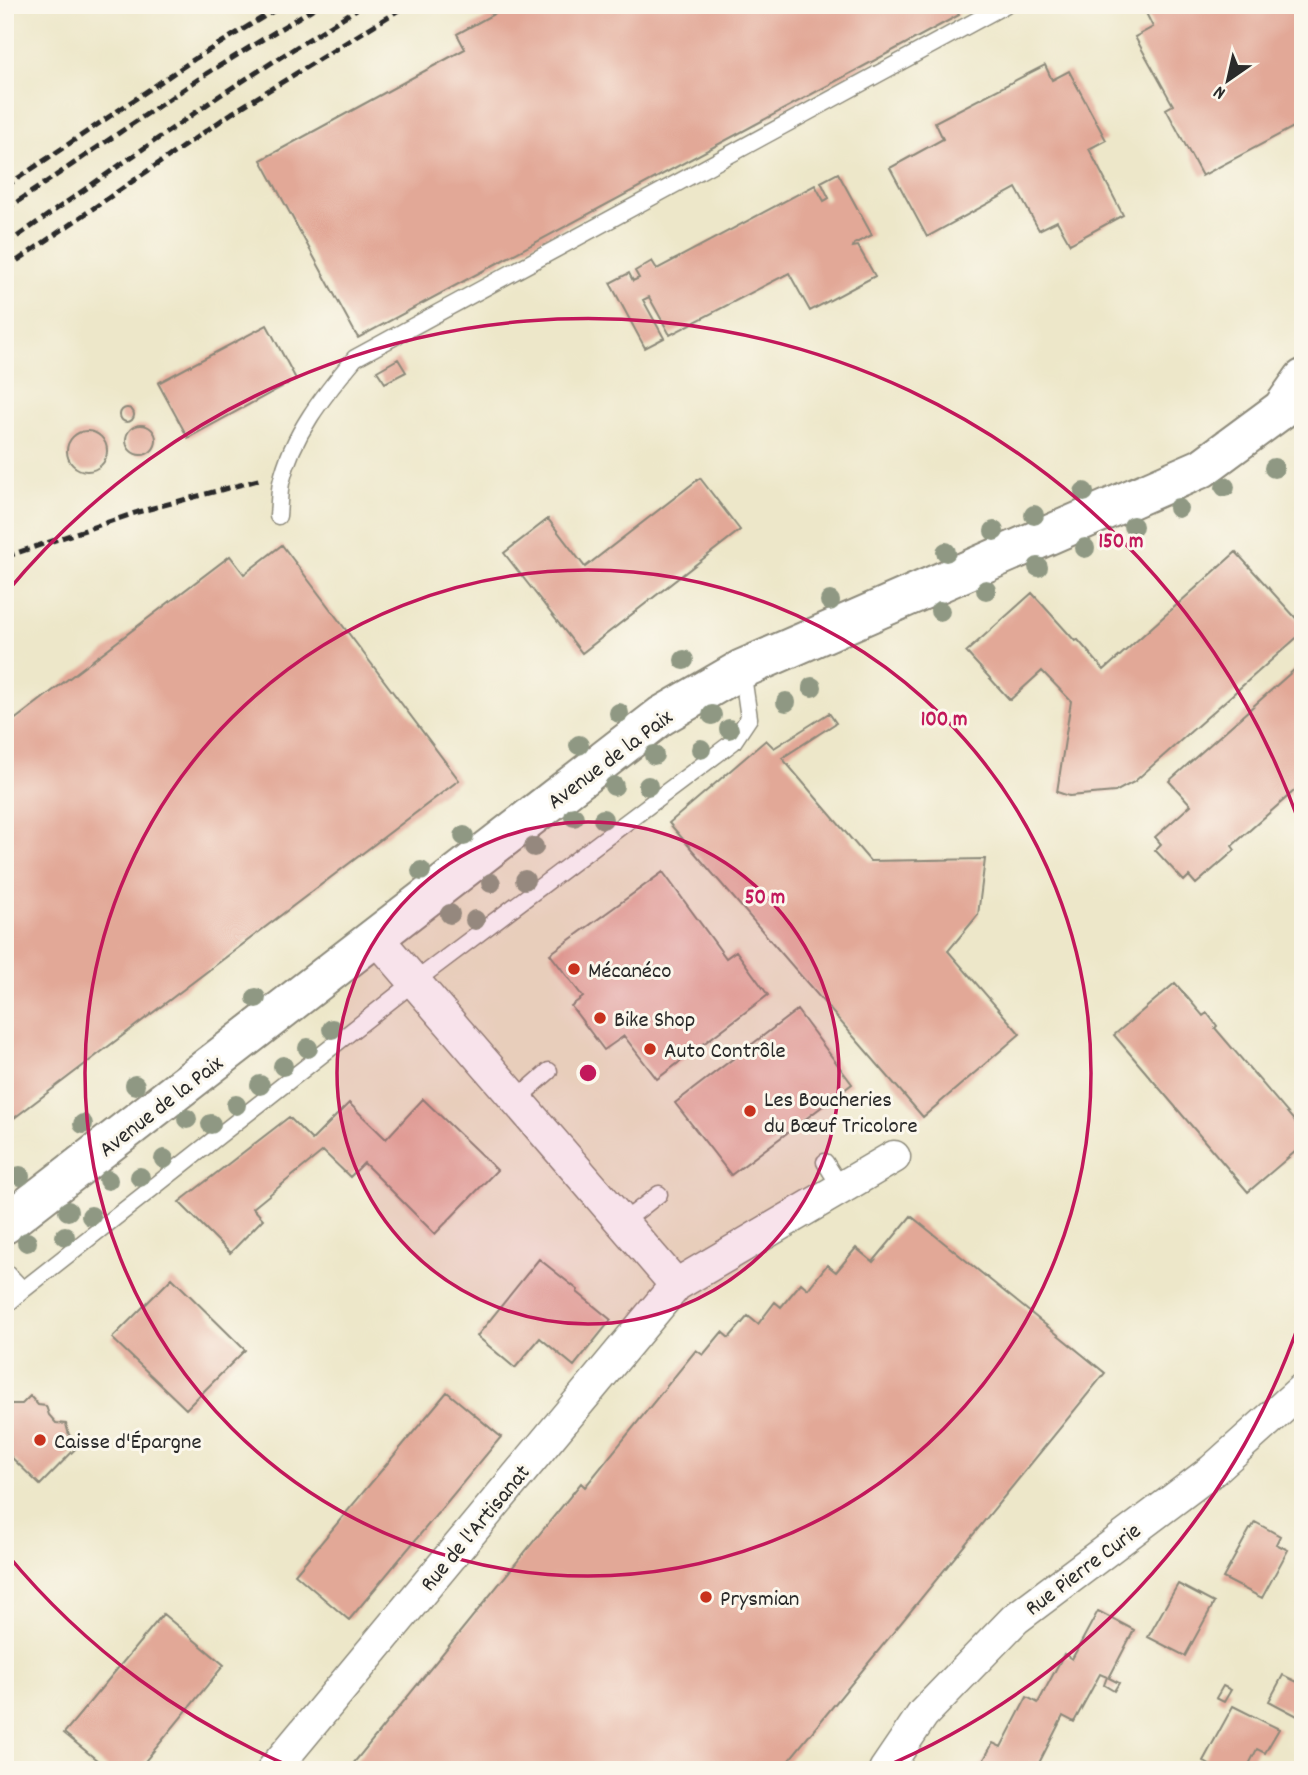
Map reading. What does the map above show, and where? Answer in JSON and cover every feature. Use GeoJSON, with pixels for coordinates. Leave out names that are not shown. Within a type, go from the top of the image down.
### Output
{"type":"FeatureCollection","features":[{"type":"Feature","properties":{"kind":"main road","name":"Avenue de la Paix"},"geometry":{"type":"LineString","coordinates":[[5,1224],[661,716],[742,669],[1202,468],[1296,401]]}},
{"type":"Feature","properties":{"kind":"street"},"geometry":{"type":"LineString","coordinates":[[376,937],[676,1285]]}},
{"type":"Feature","properties":{"kind":"street","name":"Rue de l'Artisanat"},"geometry":{"type":"LineString","coordinates":[[273,1770],[676,1285],[894,1157]]}},
{"type":"Feature","properties":{"kind":"street","name":"Rue Pierre Curie"},"geometry":{"type":"LineString","coordinates":[[885,1770],[923,1714],[1015,1619],[1213,1470],[1303,1389]]}},
{"type":"Feature","properties":{"kind":"lane"},"geometry":{"type":"LineString","coordinates":[[278,516],[281,485],[292,449],[321,398],[355,358],[1005,5]]}},
{"type":"Feature","properties":{"kind":"lane"},"geometry":{"type":"LineString","coordinates":[[5,1306],[414,982],[733,742],[749,718],[742,669]]}},
{"type":"Feature","properties":{"kind":"lane"},"geometry":{"type":"LineString","coordinates":[[516,1100],[549,1071]]}},
{"type":"Feature","properties":{"kind":"lane"},"geometry":{"type":"LineString","coordinates":[[825,1162],[842,1189]]}},
{"type":"Feature","properties":{"kind":"lane"},"geometry":{"type":"LineString","coordinates":[[622,1223],[659,1194]]}},
{"type":"Feature","properties":{"kind":"lane"},"geometry":{"type":"LineString","coordinates":[[5,1271],[23,1290]]}},
{"type":"Feature","properties":{"kind":"building"},"geometry":{"type":"Polygon","coordinates":[[[510,5],[954,5],[959,15],[358,338],[261,160],[465,49],[457,34],[510,5]]]}},
{"type":"Feature","properties":{"kind":"building"},"geometry":{"type":"Polygon","coordinates":[[[1157,5],[1303,5],[1303,122],[1202,176],[1166,109],[1173,105],[1135,37],[1153,27],[1145,11],[1157,5]]]}},
{"type":"Feature","properties":{"kind":"building"},"geometry":{"type":"Polygon","coordinates":[[[1045,65],[1052,80],[1069,71],[1106,140],[1089,149],[1123,215],[1070,244],[1057,221],[1039,230],[1016,188],[927,237],[890,168],[943,139],[935,122],[1045,65]]]}},
{"type":"Feature","properties":{"kind":"building"},"geometry":{"type":"Polygon","coordinates":[[[838,173],[872,235],[853,247],[858,246],[875,276],[810,311],[789,273],[670,335],[649,297],[643,300],[664,338],[645,348],[610,283],[629,273],[633,281],[639,278],[635,271],[652,261],[657,269],[815,185],[824,201],[829,198],[821,182],[838,173]]]}},
{"type":"Feature","properties":{"kind":"building"},"geometry":{"type":"Polygon","coordinates":[[[267,325],[296,379],[188,438],[158,383],[267,325]]]}},
{"type":"Feature","properties":{"kind":"building"},"geometry":{"type":"Polygon","coordinates":[[[398,359],[406,372],[385,383],[377,371],[398,359]]]}},
{"type":"Feature","properties":{"kind":"building"},"geometry":{"type":"Polygon","coordinates":[[[127,408],[132,410],[132,420],[127,422],[122,420],[120,415],[122,410],[127,408]]]}},
{"type":"Feature","properties":{"kind":"building"},"geometry":{"type":"Polygon","coordinates":[[[141,425],[152,429],[156,440],[152,451],[141,455],[130,451],[126,440],[130,429],[141,425]]]}},
{"type":"Feature","properties":{"kind":"building"},"geometry":{"type":"Polygon","coordinates":[[[87,431],[101,437],[107,451],[101,465],[87,471],[73,465],[67,451],[73,437],[87,431]]]}},
{"type":"Feature","properties":{"kind":"building"},"geometry":{"type":"Polygon","coordinates":[[[700,478],[740,530],[582,653],[504,553],[548,519],[585,567],[700,478]]]}},
{"type":"Feature","properties":{"kind":"building"},"geometry":{"type":"Polygon","coordinates":[[[282,545],[459,780],[5,1125],[5,727],[230,556],[244,574],[282,545]]]}},
{"type":"Feature","properties":{"kind":"building"},"geometry":{"type":"Polygon","coordinates":[[[1236,552],[1303,626],[1303,632],[1134,782],[1115,792],[1069,796],[1057,792],[1071,701],[1042,671],[1010,700],[966,652],[1032,593],[1104,670],[1236,552]]]}},
{"type":"Feature","properties":{"kind":"building"},"geometry":{"type":"Polygon","coordinates":[[[1303,662],[1303,783],[1232,846],[1235,850],[1196,884],[1189,876],[1184,881],[1155,850],[1161,844],[1155,837],[1191,805],[1169,781],[1303,662]]]}},
{"type":"Feature","properties":{"kind":"building"},"geometry":{"type":"Polygon","coordinates":[[[829,713],[836,723],[782,758],[870,861],[985,859],[978,915],[948,951],[1020,1034],[923,1117],[669,823],[766,740],[774,748],[829,713]]]}},
{"type":"Feature","properties":{"kind":"building"},"geometry":{"type":"Polygon","coordinates":[[[663,872],[726,958],[736,951],[768,995],[657,1079],[624,1036],[604,1050],[571,1006],[583,997],[550,954],[663,872]]]}},
{"type":"Feature","properties":{"kind":"building"},"geometry":{"type":"Polygon","coordinates":[[[1175,983],[1203,1016],[1207,1013],[1217,1026],[1215,1028],[1303,1131],[1303,1145],[1248,1192],[1114,1035],[1175,983]]]}},
{"type":"Feature","properties":{"kind":"building"},"geometry":{"type":"Polygon","coordinates":[[[797,1010],[852,1084],[731,1175],[675,1103],[797,1010]]]}},
{"type":"Feature","properties":{"kind":"building"},"geometry":{"type":"Polygon","coordinates":[[[423,1099],[497,1170],[435,1234],[364,1163],[350,1177],[323,1151],[253,1208],[263,1219],[230,1253],[179,1202],[289,1117],[312,1140],[349,1103],[386,1139],[423,1099]]]}},
{"type":"Feature","properties":{"kind":"building","name":"Prysmian"},"geometry":{"type":"Polygon","coordinates":[[[911,1216],[1105,1373],[781,1770],[348,1770],[581,1483],[585,1487],[696,1350],[703,1355],[722,1332],[729,1338],[748,1316],[758,1324],[775,1302],[781,1307],[801,1283],[808,1289],[827,1265],[836,1272],[856,1248],[873,1262],[911,1216]]]}},
{"type":"Feature","properties":{"kind":"building"},"geometry":{"type":"Polygon","coordinates":[[[539,1259],[611,1320],[574,1366],[540,1338],[515,1368],[477,1336],[539,1259]]]}},
{"type":"Feature","properties":{"kind":"building"},"geometry":{"type":"Polygon","coordinates":[[[172,1278],[245,1350],[186,1409],[112,1338],[172,1278]]]}},
{"type":"Feature","properties":{"kind":"building"},"geometry":{"type":"Polygon","coordinates":[[[447,1392],[501,1437],[349,1620],[295,1574],[447,1392]]]}},
{"type":"Feature","properties":{"kind":"building","name":"Caisse d'Épargne"},"geometry":{"type":"Polygon","coordinates":[[[30,1396],[38,1405],[46,1406],[56,1423],[66,1424],[69,1435],[79,1445],[40,1485],[5,1451],[5,1404],[22,1404],[30,1396]]]}},
{"type":"Feature","properties":{"kind":"building"},"geometry":{"type":"Polygon","coordinates":[[[1255,1522],[1280,1536],[1276,1544],[1288,1550],[1262,1598],[1223,1578],[1255,1522]]]}},
{"type":"Feature","properties":{"kind":"building"},"geometry":{"type":"Polygon","coordinates":[[[1178,1584],[1214,1603],[1185,1656],[1148,1637],[1178,1584]]]}},
{"type":"Feature","properties":{"kind":"building"},"geometry":{"type":"Polygon","coordinates":[[[1098,1611],[1134,1630],[1109,1678],[1119,1683],[1114,1691],[1104,1685],[1107,1677],[1100,1674],[1074,1722],[1063,1716],[1038,1765],[1029,1762],[1025,1770],[978,1770],[993,1743],[1001,1747],[1027,1697],[1038,1703],[1064,1654],[1072,1659],[1098,1611]]]}},
{"type":"Feature","properties":{"kind":"building"},"geometry":{"type":"Polygon","coordinates":[[[163,1614],[224,1665],[138,1770],[109,1770],[64,1733],[163,1614]]]}},
{"type":"Feature","properties":{"kind":"building"},"geometry":{"type":"Polygon","coordinates":[[[1303,1670],[1303,1719],[1269,1701],[1283,1675],[1297,1682],[1303,1670]]]}},
{"type":"Feature","properties":{"kind":"building"},"geometry":{"type":"Polygon","coordinates":[[[1223,1686],[1231,1690],[1224,1702],[1216,1698],[1223,1686]]]}},
{"type":"Feature","properties":{"kind":"building"},"geometry":{"type":"Polygon","coordinates":[[[1233,1706],[1279,1729],[1265,1753],[1257,1749],[1246,1770],[1218,1770],[1203,1761],[1233,1706]]]}},
{"type":"Feature","properties":{"kind":"railway"},"geometry":{"type":"LineString","coordinates":[[5,187],[196,58],[283,5]]}},
{"type":"Feature","properties":{"kind":"railway"},"geometry":{"type":"LineString","coordinates":[[5,210],[206,74],[319,5]]}},
{"type":"Feature","properties":{"kind":"railway"},"geometry":{"type":"LineString","coordinates":[[5,245],[219,96],[363,5]]}},
{"type":"Feature","properties":{"kind":"railway"},"geometry":{"type":"LineString","coordinates":[[5,269],[232,113],[407,5]]}},
{"type":"Feature","properties":{"kind":"railway"},"geometry":{"type":"LineString","coordinates":[[5,557],[138,512],[262,479]]}},
{"type":"Feature","properties":{"kind":"place","name":"Mécanéco"},"geometry":{"type":"Point","coordinates":[574,969]}},
{"type":"Feature","properties":{"kind":"place","name":"Bike Shop"},"geometry":{"type":"Point","coordinates":[600,1018]}},
{"type":"Feature","properties":{"kind":"place","name":"Auto Contrôle"},"geometry":{"type":"Point","coordinates":[650,1049]}},
{"type":"Feature","properties":{"kind":"place","name":"Les Boucheries du Bœuf Tricolore"},"geometry":{"type":"Point","coordinates":[750,1111]}},
{"type":"Feature","properties":{"kind":"place","name":"Caisse d'Épargne"},"geometry":{"type":"Point","coordinates":[40,1440]}},
{"type":"Feature","properties":{"kind":"place","name":"Prysmian"},"geometry":{"type":"Point","coordinates":[706,1597]}}]}
